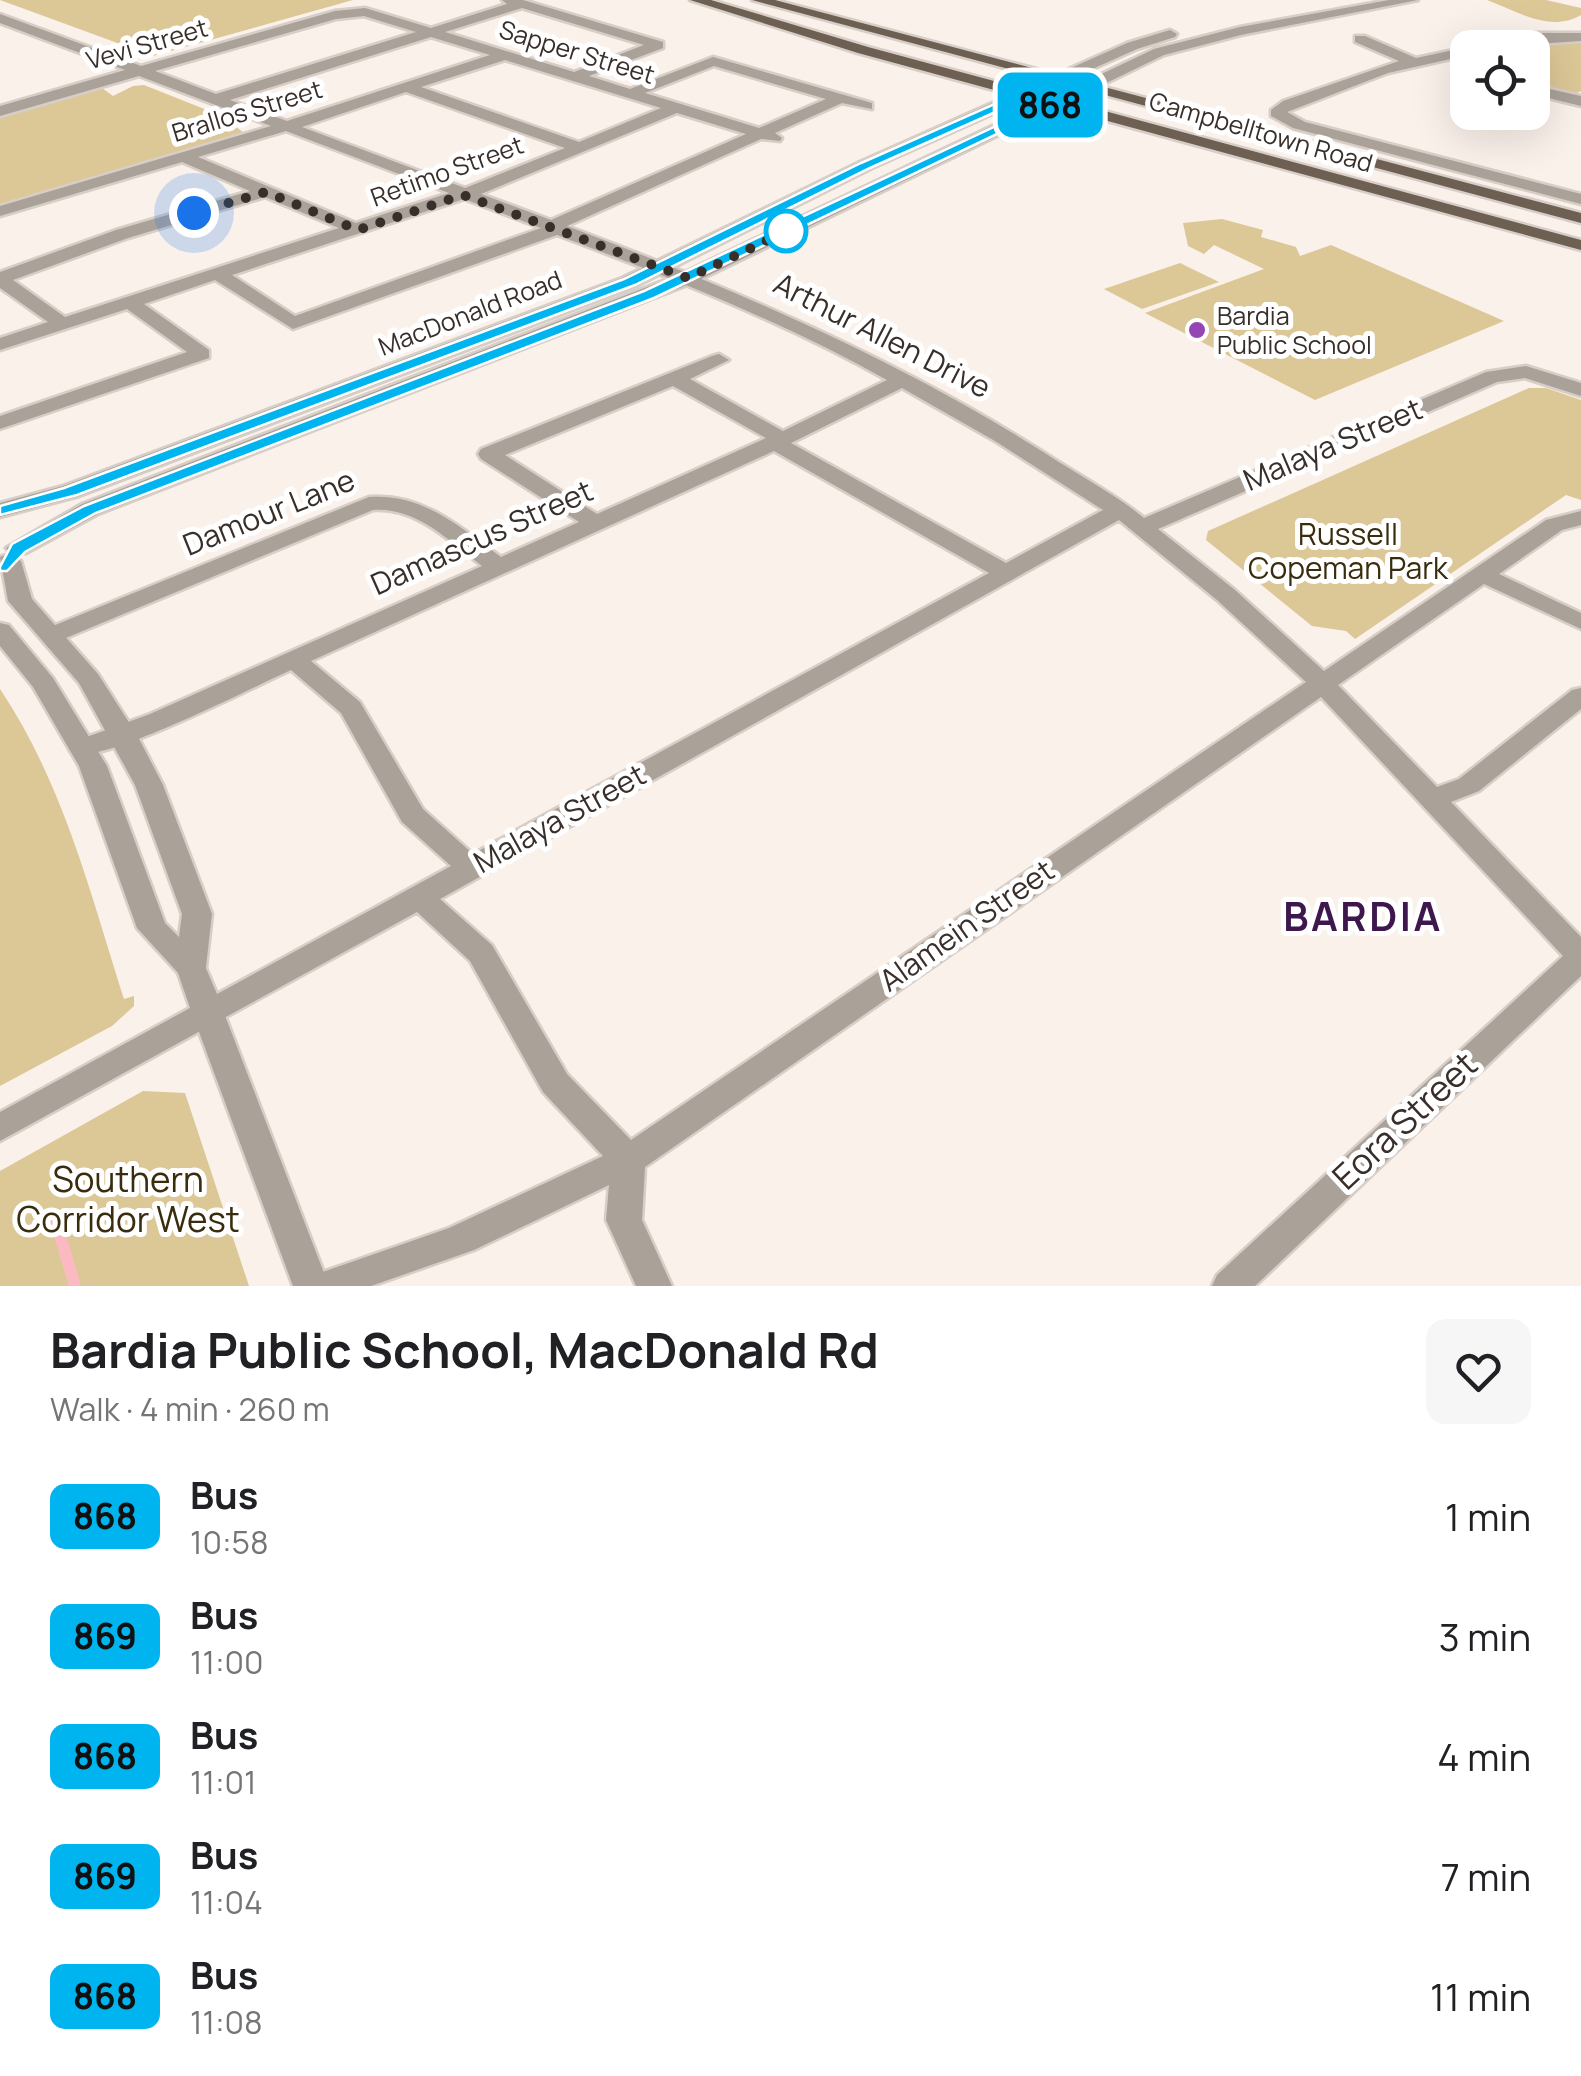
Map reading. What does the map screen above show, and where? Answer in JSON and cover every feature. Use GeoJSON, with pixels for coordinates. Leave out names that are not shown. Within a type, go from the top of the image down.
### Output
{"type":"FeatureCollection","features":[{"type":"Feature","properties":{"kind":"main road","name":"Campbelltown Road"},"geometry":{"type":"LineString","coordinates":[[697,0],[1581,246]]}},
{"type":"Feature","properties":{"kind":"main road","name":"Campbelltown Road"},"geometry":{"type":"LineString","coordinates":[[759,0],[1581,218]]}},
{"type":"Feature","properties":{"kind":"street","name":"MacDonald Road"},"geometry":{"type":"LineString","coordinates":[[0,513],[70,492],[662,268],[811,191],[1132,46],[1168,35],[1342,0]]}},
{"type":"Feature","properties":{"kind":"street","name":"MacDonald Road"},"geometry":{"type":"LineString","coordinates":[[9,559],[57,526],[140,489],[688,278],[1159,52],[1411,0]]}},
{"type":"Feature","properties":{"kind":"street"},"geometry":{"type":"LineString","coordinates":[[213,100],[436,31],[515,2],[658,45],[576,76]]}},
{"type":"Feature","properties":{"kind":"street","name":"Sapper Street"},"geometry":{"type":"LineString","coordinates":[[366,12],[768,136]]}},
{"type":"Feature","properties":{"kind":"street","name":"Vevi Street"},"geometry":{"type":"LineString","coordinates":[[0,111],[335,15],[366,12]]}},
{"type":"Feature","properties":{"kind":"street","name":"Arthur Allen Drive"},"geometry":{"type":"LineString","coordinates":[[3,21],[688,278],[905,379],[1004,436],[1130,518],[1226,595],[1322,682],[1581,957]]}},
{"type":"Feature","properties":{"kind":"street"},"geometry":{"type":"LineString","coordinates":[[1550,37],[1581,37]]}},
{"type":"Feature","properties":{"kind":"street"},"geometry":{"type":"LineString","coordinates":[[1360,39],[1418,61],[1450,68]]}},
{"type":"Feature","properties":{"kind":"street","name":"Brallos Street"},"geometry":{"type":"LineString","coordinates":[[0,211],[284,127],[508,54]]}},
{"type":"Feature","properties":{"kind":"street"},"geometry":{"type":"LineString","coordinates":[[1450,55],[1418,61],[1288,104],[1276,113],[1298,125],[1581,199]]}},
{"type":"Feature","properties":{"kind":"street"},"geometry":{"type":"LineString","coordinates":[[632,93],[714,61],[867,106]]}},
{"type":"Feature","properties":{"kind":"street"},"geometry":{"type":"LineString","coordinates":[[406,88],[582,148]]}},
{"type":"Feature","properties":{"kind":"street"},"geometry":{"type":"LineString","coordinates":[[1550,93],[1581,101]]}},
{"type":"Feature","properties":{"kind":"street"},"geometry":{"type":"LineString","coordinates":[[0,98],[18,106]]}},
{"type":"Feature","properties":{"kind":"street"},"geometry":{"type":"LineString","coordinates":[[218,274],[293,323],[553,228],[768,136],[841,98]]}},
{"type":"Feature","properties":{"kind":"street","name":"Retimo Street"},"geometry":{"type":"LineString","coordinates":[[0,344],[463,195],[678,108]]}},
{"type":"Feature","properties":{"kind":"street"},"geometry":{"type":"LineString","coordinates":[[183,157],[358,230]]}},
{"type":"Feature","properties":{"kind":"street"},"geometry":{"type":"LineString","coordinates":[[0,279],[122,234],[266,192]]}},
{"type":"Feature","properties":{"kind":"street"},"geometry":{"type":"LineString","coordinates":[[0,279],[63,324]]}},
{"type":"Feature","properties":{"kind":"street"},"geometry":{"type":"LineString","coordinates":[[0,423],[202,354],[130,303]]}},
{"type":"Feature","properties":{"kind":"street"},"geometry":{"type":"LineString","coordinates":[[596,523],[489,454],[719,360]]}},
{"type":"Feature","properties":{"kind":"street","name":"Malaya Street"},"geometry":{"type":"LineString","coordinates":[[0,1128],[1008,574],[1130,518],[1493,376],[1526,372],[1581,390]]}},
{"type":"Feature","properties":{"kind":"street"},"geometry":{"type":"LineString","coordinates":[[672,378],[1008,574]]}},
{"type":"Feature","properties":{"kind":"street","name":"Damascus Street"},"geometry":{"type":"LineString","coordinates":[[83,748],[124,735],[499,567],[905,379]]}},
{"type":"Feature","properties":{"kind":"street","name":"Damour Lane"},"geometry":{"type":"LineString","coordinates":[[52,635],[389,499],[409,504],[499,567]]}},
{"type":"Feature","properties":{"kind":"street"},"geometry":{"type":"LineString","coordinates":[[0,513],[20,536],[9,559],[20,602],[88,679],[124,735],[148,785],[197,914],[191,967]]}},
{"type":"Feature","properties":{"kind":"street","name":"Alamein Street"},"geometry":{"type":"LineString","coordinates":[[327,1286],[461,1238],[628,1160],[1322,682],[1554,526],[1581,518]]}},
{"type":"Feature","properties":{"kind":"street"},"geometry":{"type":"LineString","coordinates":[[1482,575],[1581,622]]}},
{"type":"Feature","properties":{"kind":"street"},"geometry":{"type":"LineString","coordinates":[[0,630],[44,684],[83,748],[152,928],[191,967],[311,1286]]}},
{"type":"Feature","properties":{"kind":"street"},"geometry":{"type":"LineString","coordinates":[[294,659],[351,708],[412,815],[471,868]]}},
{"type":"Feature","properties":{"kind":"street"},"geometry":{"type":"LineString","coordinates":[[1433,799],[1469,784],[1581,696]]}},
{"type":"Feature","properties":{"kind":"street"},"geometry":{"type":"LineString","coordinates":[[419,897],[481,953],[555,1083],[628,1160],[624,1220],[654,1286]]}},
{"type":"Feature","properties":{"kind":"street","name":"Eora Street"},"geometry":{"type":"LineString","coordinates":[[1230,1286],[1581,957]]}},
{"type":"Feature","properties":{"kind":"green space"},"geometry":{"type":"Polygon","coordinates":[[[0,0],[353,0],[153,56],[0,0]]]}},
{"type":"Feature","properties":{"kind":"green space"},"geometry":{"type":"Polygon","coordinates":[[[1487,0],[1546,0],[1581,8],[1581,15],[1558,22],[1546,21],[1487,0]]]}},
{"type":"Feature","properties":{"kind":"green space"},"geometry":{"type":"Polygon","coordinates":[[[1581,40],[1581,91],[1575,94],[1550,88],[1550,44],[1581,40]]]}},
{"type":"Feature","properties":{"kind":"green space"},"geometry":{"type":"Polygon","coordinates":[[[144,85],[222,116],[244,133],[0,205],[0,117],[102,88],[113,96],[144,85]]]}},
{"type":"Feature","properties":{"kind":"green space"},"geometry":{"type":"Polygon","coordinates":[[[1222,219],[1263,230],[1261,237],[1296,247],[1300,256],[1331,245],[1504,321],[1315,400],[1145,313],[1264,269],[1214,245],[1204,254],[1188,246],[1183,223],[1222,219]]]}},
{"type":"Feature","properties":{"kind":"green space"},"geometry":{"type":"Polygon","coordinates":[[[1180,263],[1219,282],[1142,309],[1104,289],[1180,263]]]}},
{"type":"Feature","properties":{"kind":"green space","name":"Russell Copeman Park"},"geometry":{"type":"Polygon","coordinates":[[[1529,388],[1546,388],[1581,400],[1581,500],[1566,495],[1355,639],[1346,631],[1312,626],[1206,540],[1208,531],[1529,388]]]}},
{"type":"Feature","properties":{"kind":"green space"},"geometry":{"type":"Polygon","coordinates":[[[0,689],[58,800],[124,999],[134,996],[134,1006],[112,1026],[0,1086],[0,689]]]}},
{"type":"Feature","properties":{"kind":"green space","name":"Southern Corridor West"},"geometry":{"type":"Polygon","coordinates":[[[143,1091],[185,1093],[249,1286],[0,1286],[0,1171],[143,1091]]]}},
{"type":"Feature","properties":{"kind":"waterway"},"geometry":{"type":"LineString","coordinates":[[54,1215],[75,1286]]}},
{"type":"Feature","properties":{"kind":"bus line","name":"868"},"geometry":{"type":"LineString","coordinates":[[0,510],[70,492],[630,282],[866,165],[1028,94],[1058,102],[688,278],[90,509],[18,548],[0,567]]}},
{"type":"Feature","properties":{"kind":"place","name":"Bardia Public School"},"geometry":{"type":"Point","coordinates":[1197,330]}},
{"type":"Feature","properties":{"kind":"district","name":"BARDIA"},"geometry":{"type":"Point","coordinates":[1363,917]}},
{"type":"Feature","properties":{"kind":"route"},"geometry":{"type":"LineString","coordinates":[[194,213],[266,192],[358,230],[463,195],[688,278],[802,224],[786,231]]}}]}
